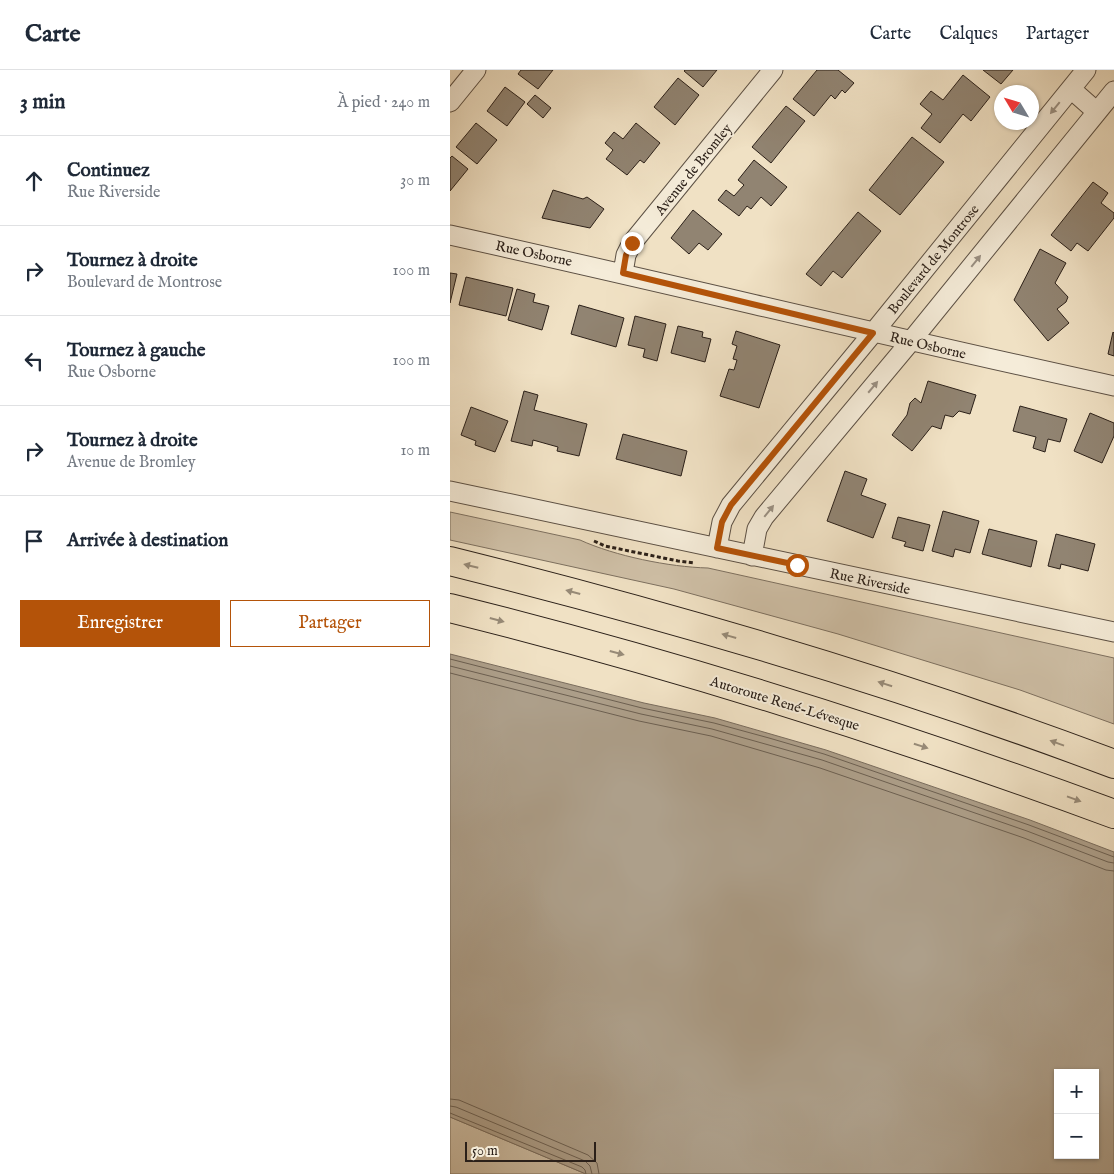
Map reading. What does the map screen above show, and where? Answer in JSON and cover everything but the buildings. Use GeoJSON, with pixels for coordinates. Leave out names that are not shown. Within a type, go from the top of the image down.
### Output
{"type":"FeatureCollection","features":[{"type":"Feature","properties":{"kind":"highway"},"geometry":{"type":"LineString","coordinates":[[450,560],[604,600],[753,643],[904,690],[1110,762]]}},
{"type":"Feature","properties":{"kind":"highway","name":"Autoroute René-Lévesque"},"geometry":{"type":"LineString","coordinates":[[450,608],[638,659],[820,713],[954,756],[1114,814]]}},
{"type":"Feature","properties":{"kind":"street"},"geometry":{"type":"LineString","coordinates":[[450,102],[476,70]]}},
{"type":"Feature","properties":{"kind":"street","name":"Avenue de Bromley"},"geometry":{"type":"LineString","coordinates":[[623,273],[626,255],[632,243],[773,70]]}},
{"type":"Feature","properties":{"kind":"street","name":"Boulevard de Montrose"},"geometry":{"type":"LineString","coordinates":[[717,548],[722,522],[731,505],[1086,70]]}},
{"type":"Feature","properties":{"kind":"street"},"geometry":{"type":"LineString","coordinates":[[1070,88],[1097,112]]}},
{"type":"Feature","properties":{"kind":"street"},"geometry":{"type":"LineString","coordinates":[[752,556],[758,529],[764,517],[911,341],[1114,91]]}},
{"type":"Feature","properties":{"kind":"street","name":"Rue Osborne"},"geometry":{"type":"LineString","coordinates":[[450,235],[623,273],[873,333],[1114,386]]}},
{"type":"Feature","properties":{"kind":"street","name":"Rue Riverside"},"geometry":{"type":"LineString","coordinates":[[450,491],[1114,632]]}},
{"type":"Feature","properties":{"kind":"path"},"geometry":{"type":"LineString","coordinates":[[588,538],[605,546],[678,562],[697,563]]}},
{"type":"Feature","properties":{"kind":"shaded area"},"geometry":{"type":"Polygon","coordinates":[[[450,512],[580,540],[609,551],[642,560],[708,568],[1114,658],[1114,724],[1020,690],[838,634],[674,589],[450,540],[450,512]]]}},
{"type":"Feature","properties":{"kind":"shaded area"},"geometry":{"type":"Polygon","coordinates":[[[450,1117],[586,1174],[450,1174],[450,1117]]]}},
{"type":"Feature","properties":{"kind":"water"},"geometry":{"type":"Polygon","coordinates":[[[450,654],[644,703],[715,718],[826,750],[1030,820],[1114,852],[1114,1174],[586,1174],[450,1117],[450,654]]]}},
{"type":"Feature","properties":{"kind":"route"},"geometry":{"type":"LineString","coordinates":[[632,243],[626,255],[623,273],[873,333],[731,505],[722,522],[717,548],[797,565]]}}]}
